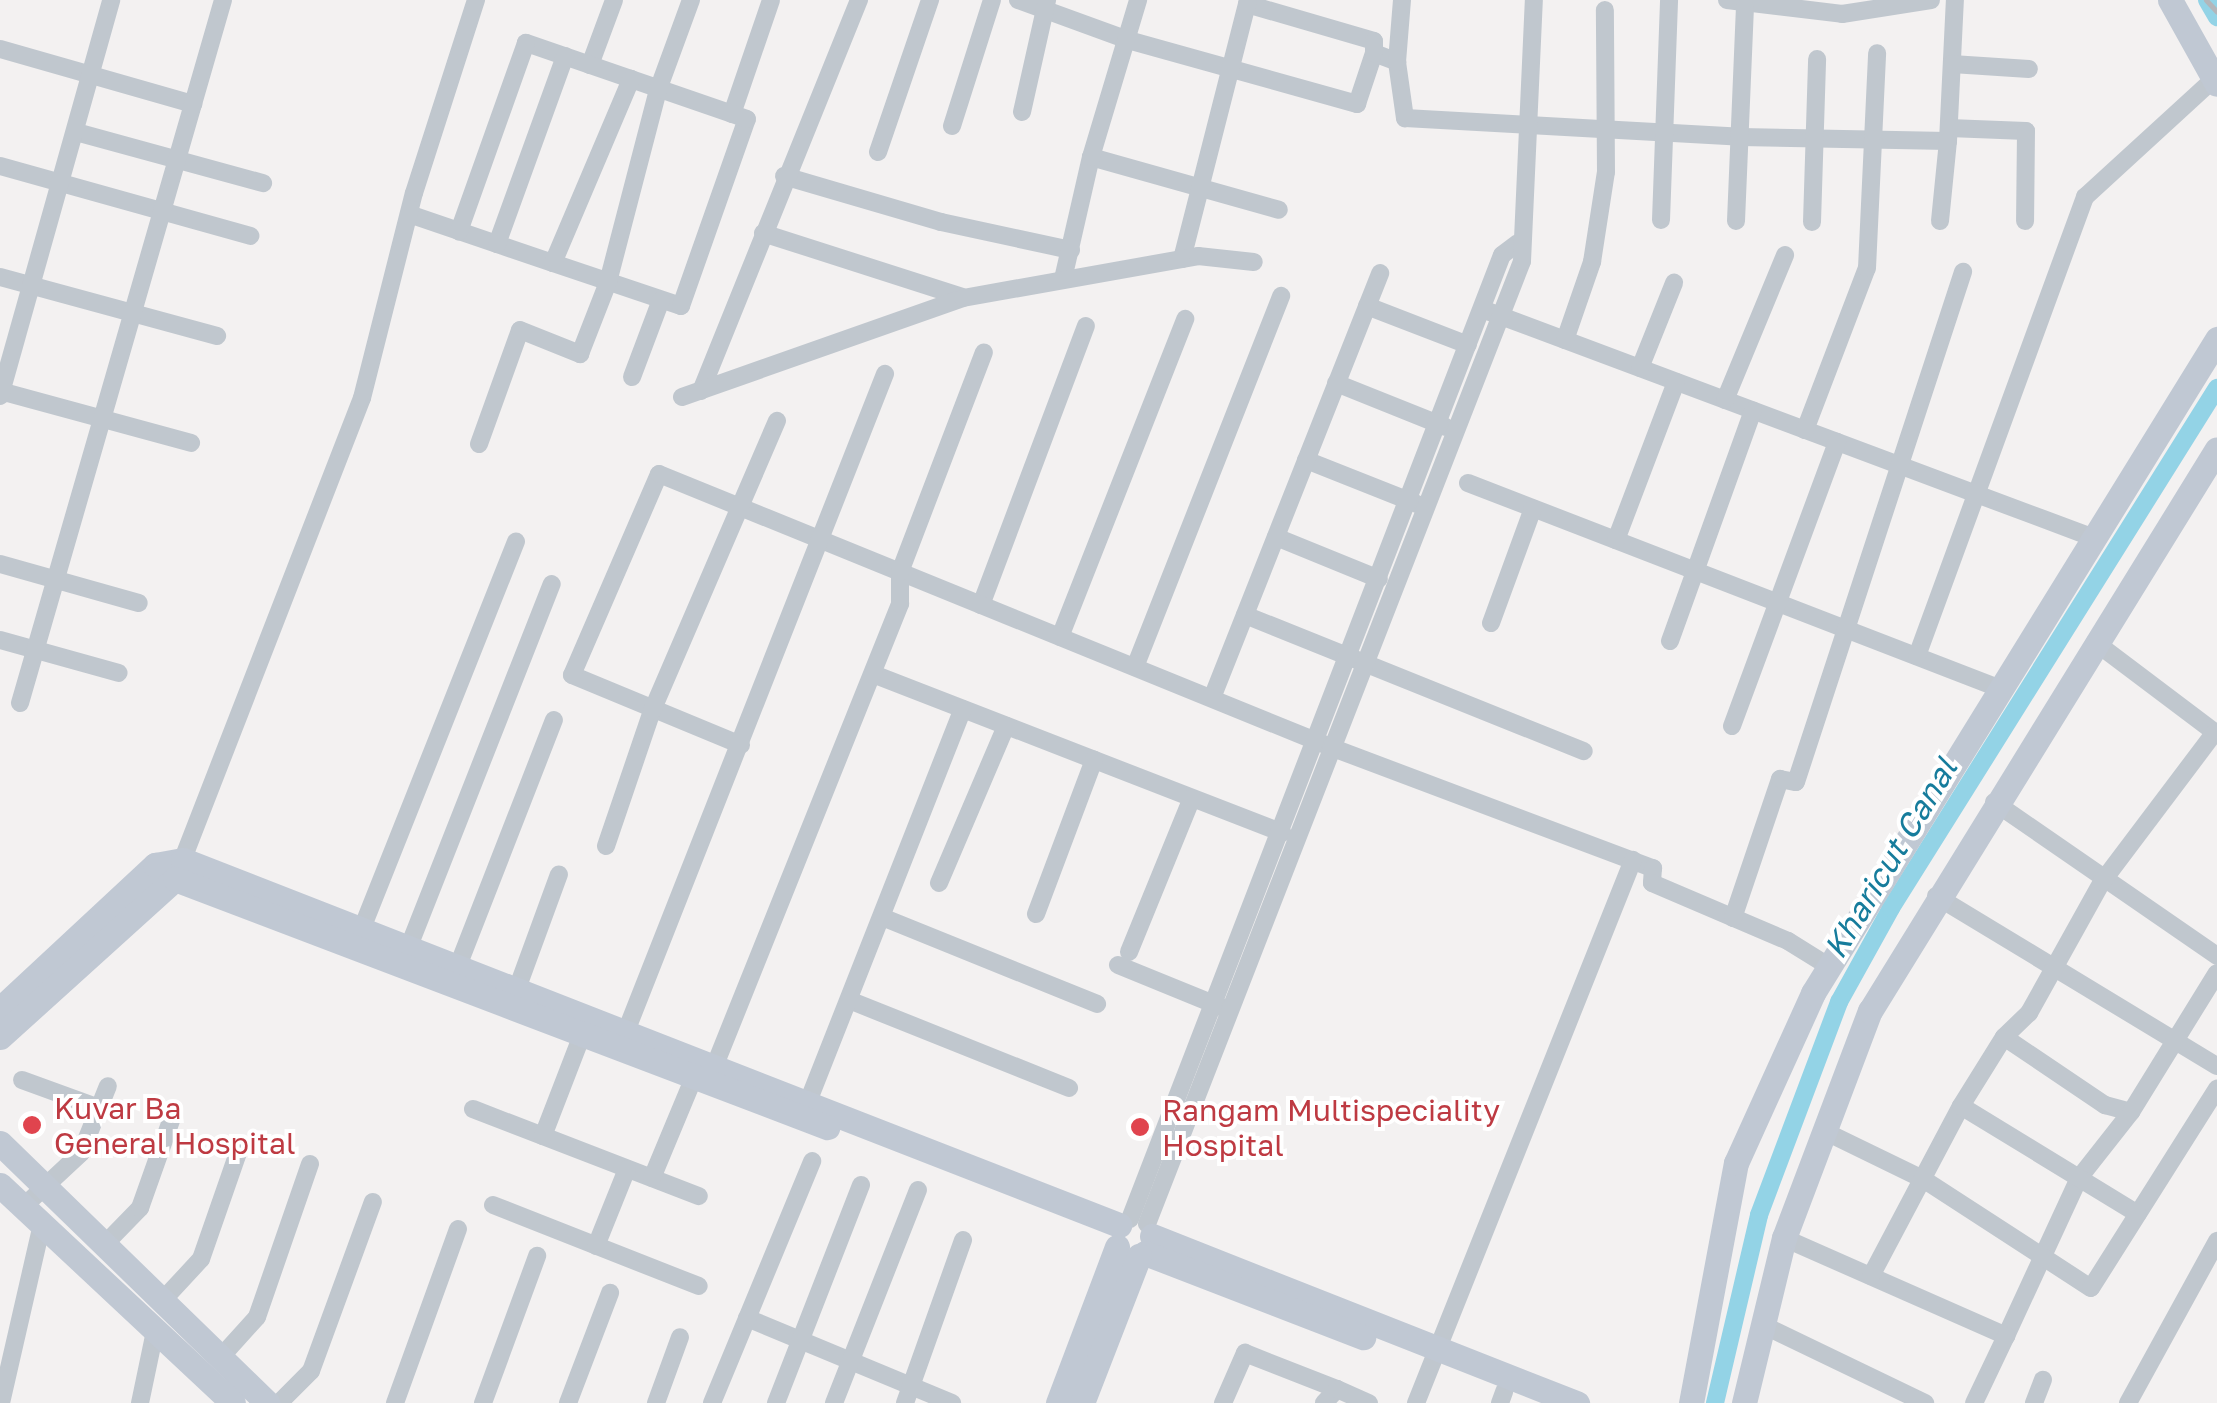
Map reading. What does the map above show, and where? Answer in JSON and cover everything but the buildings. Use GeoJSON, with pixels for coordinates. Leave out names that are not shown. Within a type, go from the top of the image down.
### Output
{"type":"FeatureCollection","features":[{"type":"Feature","properties":{"kind":"street"},"geometry":{"type":"LineString","coordinates":[[111,0],[1,393],[191,443]]}},
{"type":"Feature","properties":{"kind":"street"},"geometry":{"type":"LineString","coordinates":[[20,703],[223,0]]}},
{"type":"Feature","properties":{"kind":"street"},"geometry":{"type":"LineString","coordinates":[[0,1036],[179,869],[362,398],[409,214],[476,0]]}},
{"type":"Feature","properties":{"kind":"street"},"geometry":{"type":"LineString","coordinates":[[590,65],[614,0]]}},
{"type":"Feature","properties":{"kind":"street"},"geometry":{"type":"LineString","coordinates":[[479,444],[520,330],[580,354],[608,282],[658,90],[691,0]]}},
{"type":"Feature","properties":{"kind":"street"},"geometry":{"type":"LineString","coordinates":[[732,114],[771,0]]}},
{"type":"Feature","properties":{"kind":"street"},"geometry":{"type":"LineString","coordinates":[[701,390],[858,0]]}},
{"type":"Feature","properties":{"kind":"street"},"geometry":{"type":"LineString","coordinates":[[878,152],[930,0]]}},
{"type":"Feature","properties":{"kind":"street"},"geometry":{"type":"LineString","coordinates":[[952,126],[992,0]]}},
{"type":"Feature","properties":{"kind":"street"},"geometry":{"type":"LineString","coordinates":[[1018,0],[1046,5],[1128,40],[1233,70],[1357,104],[1374,42],[1247,2],[1233,70],[1198,184],[1182,259]]}},
{"type":"Feature","properties":{"kind":"street"},"geometry":{"type":"LineString","coordinates":[[1064,279],[1091,157],[1138,0]]}},
{"type":"Feature","properties":{"kind":"street"},"geometry":{"type":"LineString","coordinates":[[1402,0],[1398,62],[1405,118],[1740,137],[1873,139],[2026,130],[2025,221]]}},
{"type":"Feature","properties":{"kind":"street"},"geometry":{"type":"LineString","coordinates":[[1058,1403],[1230,1011],[1326,744],[1447,427],[1522,261],[1518,243],[1534,0]]}},
{"type":"Feature","properties":{"kind":"street"},"geometry":{"type":"LineString","coordinates":[[1661,220],[1668,0]]}},
{"type":"Feature","properties":{"kind":"street"},"geometry":{"type":"LineString","coordinates":[[1736,221],[1740,137],[1736,3],[1842,14],[1931,0]]}},
{"type":"Feature","properties":{"kind":"street"},"geometry":{"type":"LineString","coordinates":[[1940,221],[1956,0]]}},
{"type":"Feature","properties":{"kind":"street"},"geometry":{"type":"LineString","coordinates":[[1918,656],[1981,496],[2085,197],[2216,81],[2170,0]]}},
{"type":"Feature","properties":{"kind":"street"},"geometry":{"type":"LineString","coordinates":[[1022,112],[1046,5]]}},
{"type":"Feature","properties":{"kind":"street"},"geometry":{"type":"LineString","coordinates":[[1565,340],[1592,262],[1606,130],[1604,10]]}},
{"type":"Feature","properties":{"kind":"street"},"geometry":{"type":"LineString","coordinates":[[409,214],[553,264],[681,306],[747,119],[526,43],[459,231]]}},
{"type":"Feature","properties":{"kind":"street"},"geometry":{"type":"LineString","coordinates":[[0,49],[193,104]]}},
{"type":"Feature","properties":{"kind":"street"},"geometry":{"type":"LineString","coordinates":[[1374,52],[1398,62]]}},
{"type":"Feature","properties":{"kind":"street"},"geometry":{"type":"LineString","coordinates":[[1805,430],[1867,268],[1877,53]]}},
{"type":"Feature","properties":{"kind":"street"},"geometry":{"type":"LineString","coordinates":[[497,244],[564,56]]}},
{"type":"Feature","properties":{"kind":"street"},"geometry":{"type":"LineString","coordinates":[[1812,222],[1818,59]]}},
{"type":"Feature","properties":{"kind":"street"},"geometry":{"type":"LineString","coordinates":[[1952,64],[2029,68]]}},
{"type":"Feature","properties":{"kind":"street"},"geometry":{"type":"LineString","coordinates":[[553,264],[630,79]]}},
{"type":"Feature","properties":{"kind":"street"},"geometry":{"type":"LineString","coordinates":[[76,132],[263,183]]}},
{"type":"Feature","properties":{"kind":"street"},"geometry":{"type":"LineString","coordinates":[[1091,157],[1280,210]]}},
{"type":"Feature","properties":{"kind":"street"},"geometry":{"type":"LineString","coordinates":[[0,166],[250,236]]}},
{"type":"Feature","properties":{"kind":"street"},"geometry":{"type":"LineString","coordinates":[[784,176],[941,222],[1071,250]]}},
{"type":"Feature","properties":{"kind":"street"},"geometry":{"type":"LineString","coordinates":[[763,233],[963,298]]}},
{"type":"Feature","properties":{"kind":"street"},"geometry":{"type":"LineString","coordinates":[[1447,427],[1468,345],[1502,255],[1518,243]]}},
{"type":"Feature","properties":{"kind":"street"},"geometry":{"type":"LineString","coordinates":[[1725,400],[1784,255]]}},
{"type":"Feature","properties":{"kind":"street"},"geometry":{"type":"LineString","coordinates":[[682,397],[963,298],[1182,259],[1254,262]]}},
{"type":"Feature","properties":{"kind":"street"},"geometry":{"type":"LineString","coordinates":[[1734,918],[1780,779],[1796,782],[1896,464],[1963,272]]}},
{"type":"Feature","properties":{"kind":"street"},"geometry":{"type":"LineString","coordinates":[[1212,698],[1380,273]]}},
{"type":"Feature","properties":{"kind":"street"},"geometry":{"type":"LineString","coordinates":[[0,278],[217,336]]}},
{"type":"Feature","properties":{"kind":"street"},"geometry":{"type":"LineString","coordinates":[[1640,368],[1674,283]]}},
{"type":"Feature","properties":{"kind":"street"},"geometry":{"type":"LineString","coordinates":[[1135,667],[1281,296]]}},
{"type":"Feature","properties":{"kind":"street"},"geometry":{"type":"LineString","coordinates":[[632,377],[661,300]]}},
{"type":"Feature","properties":{"kind":"street"},"geometry":{"type":"LineString","coordinates":[[1367,306],[1468,345]]}},
{"type":"Feature","properties":{"kind":"street"},"geometry":{"type":"LineString","coordinates":[[1482,309],[2094,538]]}},
{"type":"Feature","properties":{"kind":"street"},"geometry":{"type":"LineString","coordinates":[[1060,636],[1184,319]]}},
{"type":"Feature","properties":{"kind":"street"},"geometry":{"type":"LineString","coordinates":[[981,604],[1086,326]]}},
{"type":"Feature","properties":{"kind":"street"},"geometry":{"type":"LineString","coordinates":[[1690,1403],[1736,1164],[1830,967],[2217,339]]}},
{"type":"Feature","properties":{"kind":"street"},"geometry":{"type":"LineString","coordinates":[[652,1178],[706,1075],[873,674],[900,604],[900,572],[984,352]]}},
{"type":"Feature","properties":{"kind":"street"},"geometry":{"type":"LineString","coordinates":[[622,1040],[885,374]]}},
{"type":"Feature","properties":{"kind":"street"},"geometry":{"type":"LineString","coordinates":[[1616,540],[1676,382]]}},
{"type":"Feature","properties":{"kind":"street"},"geometry":{"type":"LineString","coordinates":[[1336,383],[1447,427]]}},
{"type":"Feature","properties":{"kind":"street"},"geometry":{"type":"LineString","coordinates":[[1670,640],[1752,410]]}},
{"type":"Feature","properties":{"kind":"street"},"geometry":{"type":"LineString","coordinates":[[606,846],[652,711],[777,422]]}},
{"type":"Feature","properties":{"kind":"street"},"geometry":{"type":"LineString","coordinates":[[1732,726],[1774,601],[1837,442]]}},
{"type":"Feature","properties":{"kind":"street"},"geometry":{"type":"LineString","coordinates":[[1744,1403],[1784,1238],[1870,1010],[1994,802],[2217,449]]}},
{"type":"Feature","properties":{"kind":"street"},"geometry":{"type":"LineString","coordinates":[[1306,460],[1418,504]]}},
{"type":"Feature","properties":{"kind":"street"},"geometry":{"type":"LineString","coordinates":[[741,745],[576,681],[572,668],[659,474],[1326,744],[1653,868],[1652,883],[1734,918],[1830,967]]}},
{"type":"Feature","properties":{"kind":"street"},"geometry":{"type":"LineString","coordinates":[[1468,483],[2001,689]]}},
{"type":"Feature","properties":{"kind":"street"},"geometry":{"type":"LineString","coordinates":[[1357,662],[1379,579],[1418,504]]}},
{"type":"Feature","properties":{"kind":"street"},"geometry":{"type":"LineString","coordinates":[[1492,623],[1533,508]]}},
{"type":"Feature","properties":{"kind":"street"},"geometry":{"type":"LineString","coordinates":[[1276,537],[1379,579]]}},
{"type":"Feature","properties":{"kind":"street"},"geometry":{"type":"LineString","coordinates":[[359,937],[516,542]]}},
{"type":"Feature","properties":{"kind":"street"},"geometry":{"type":"LineString","coordinates":[[0,564],[139,603]]}},
{"type":"Feature","properties":{"kind":"street"},"geometry":{"type":"LineString","coordinates":[[405,955],[552,584]]}},
{"type":"Feature","properties":{"kind":"street"},"geometry":{"type":"LineString","coordinates":[[1245,615],[1584,751]]}},
{"type":"Feature","properties":{"kind":"street"},"geometry":{"type":"LineString","coordinates":[[0,640],[119,673]]}},
{"type":"Feature","properties":{"kind":"street"},"geometry":{"type":"LineString","coordinates":[[1870,1276],[1961,1106],[2004,1036],[2029,1013],[2102,882],[2216,733],[2095,642]]}},
{"type":"Feature","properties":{"kind":"street"},"geometry":{"type":"LineString","coordinates":[[873,674],[1282,833]]}},
{"type":"Feature","properties":{"kind":"street"},"geometry":{"type":"LineString","coordinates":[[806,1109],[963,709]]}},
{"type":"Feature","properties":{"kind":"street"},"geometry":{"type":"LineString","coordinates":[[458,966],[554,720]]}},
{"type":"Feature","properties":{"kind":"street"},"geometry":{"type":"LineString","coordinates":[[939,883],[1006,726]]}},
{"type":"Feature","properties":{"kind":"street"},"geometry":{"type":"LineString","coordinates":[[1082,1403],[1212,1004],[1282,833],[1326,744]]}},
{"type":"Feature","properties":{"kind":"street"},"geometry":{"type":"LineString","coordinates":[[1036,914],[1094,760]]}},
{"type":"Feature","properties":{"kind":"street"},"geometry":{"type":"LineString","coordinates":[[1192,798],[1124,959],[1230,1011]]}},
{"type":"Feature","properties":{"kind":"street"},"geometry":{"type":"LineString","coordinates":[[1994,802],[2102,882],[2217,956]]}},
{"type":"Feature","properties":{"kind":"street"},"geometry":{"type":"LineString","coordinates":[[1416,1403],[1632,860]]}},
{"type":"Feature","properties":{"kind":"street"},"geometry":{"type":"LineString","coordinates":[[0,1009],[155,865],[179,869],[405,955],[582,1034],[622,1040]]}},
{"type":"Feature","properties":{"kind":"street"},"geometry":{"type":"LineString","coordinates":[[517,989],[559,874]]}},
{"type":"Feature","properties":{"kind":"street"},"geometry":{"type":"LineString","coordinates":[[1936,896],[2217,1066]]}},
{"type":"Feature","properties":{"kind":"street"},"geometry":{"type":"LineString","coordinates":[[882,917],[1097,1004]]}},
{"type":"Feature","properties":{"kind":"street"},"geometry":{"type":"LineString","coordinates":[[405,955],[458,966],[706,1075],[806,1109],[1435,1356],[1576,1403]]}},
{"type":"Feature","properties":{"kind":"street"},"geometry":{"type":"LineString","coordinates":[[1974,1403],[2078,1178],[2131,1112],[2217,973]]}},
{"type":"Feature","properties":{"kind":"street"},"geometry":{"type":"LineString","coordinates":[[849,1000],[1069,1088]]}},
{"type":"Feature","properties":{"kind":"street"},"geometry":{"type":"LineString","coordinates":[[542,1136],[582,1034]]}},
{"type":"Feature","properties":{"kind":"street"},"geometry":{"type":"LineString","coordinates":[[2004,1036],[2105,1104],[2131,1112]]}},
{"type":"Feature","properties":{"kind":"street"},"geometry":{"type":"LineString","coordinates":[[22,1080],[99,1108]]}},
{"type":"Feature","properties":{"kind":"street"},"geometry":{"type":"LineString","coordinates":[[1,1403],[33,1215],[45,1187],[80,1153],[108,1086]]}},
{"type":"Feature","properties":{"kind":"street"},"geometry":{"type":"LineString","coordinates":[[1824,1131],[1922,1179],[2091,1288],[2217,1089]]}},
{"type":"Feature","properties":{"kind":"street"},"geometry":{"type":"LineString","coordinates":[[1961,1106],[2138,1214]]}},
{"type":"Feature","properties":{"kind":"street"},"geometry":{"type":"LineString","coordinates":[[474,1110],[698,1196]]}},
{"type":"Feature","properties":{"kind":"street"},"geometry":{"type":"LineString","coordinates":[[104,1245],[140,1208],[173,1115]]}},
{"type":"Feature","properties":{"kind":"street"},"geometry":{"type":"LineString","coordinates":[[0,1143],[265,1401],[311,1371],[373,1202]]}},
{"type":"Feature","properties":{"kind":"street"},"geometry":{"type":"LineString","coordinates":[[162,1301],[201,1259],[241,1144]]}},
{"type":"Feature","properties":{"kind":"street"},"geometry":{"type":"LineString","coordinates":[[712,1403],[812,1162]]}},
{"type":"Feature","properties":{"kind":"street"},"geometry":{"type":"LineString","coordinates":[[220,1358],[258,1317],[310,1164]]}},
{"type":"Feature","properties":{"kind":"street"},"geometry":{"type":"LineString","coordinates":[[596,1246],[628,1169]]}},
{"type":"Feature","properties":{"kind":"street"},"geometry":{"type":"LineString","coordinates":[[0,1184],[232,1403]]}},
{"type":"Feature","properties":{"kind":"street"},"geometry":{"type":"LineString","coordinates":[[776,1403],[860,1185]]}},
{"type":"Feature","properties":{"kind":"street"},"geometry":{"type":"LineString","coordinates":[[834,1403],[918,1190]]}},
{"type":"Feature","properties":{"kind":"street"},"geometry":{"type":"LineString","coordinates":[[493,1205],[699,1286]]}},
{"type":"Feature","properties":{"kind":"street"},"geometry":{"type":"LineString","coordinates":[[395,1403],[458,1229]]}},
{"type":"Feature","properties":{"kind":"street"},"geometry":{"type":"LineString","coordinates":[[1784,1238],[2006,1336]]}},
{"type":"Feature","properties":{"kind":"street"},"geometry":{"type":"LineString","coordinates":[[908,1394],[964,1240]]}},
{"type":"Feature","properties":{"kind":"street"},"geometry":{"type":"LineString","coordinates":[[2128,1403],[2217,1240]]}},
{"type":"Feature","properties":{"kind":"street"},"geometry":{"type":"LineString","coordinates":[[482,1403],[537,1256]]}},
{"type":"Feature","properties":{"kind":"street"},"geometry":{"type":"LineString","coordinates":[[568,1403],[610,1293]]}},
{"type":"Feature","properties":{"kind":"street"},"geometry":{"type":"LineString","coordinates":[[747,1318],[852,1361],[908,1394],[952,1403]]}},
{"type":"Feature","properties":{"kind":"street"},"geometry":{"type":"LineString","coordinates":[[1763,1325],[1925,1403]]}},
{"type":"Feature","properties":{"kind":"street"},"geometry":{"type":"LineString","coordinates":[[140,1403],[155,1330]]}},
{"type":"Feature","properties":{"kind":"street"},"geometry":{"type":"LineString","coordinates":[[656,1403],[680,1337]]}},
{"type":"Feature","properties":{"kind":"street"},"geometry":{"type":"LineString","coordinates":[[1223,1403],[1246,1352],[1369,1403]]}},
{"type":"Feature","properties":{"kind":"street"},"geometry":{"type":"LineString","coordinates":[[1435,1356],[1502,1398],[1531,1403]]}},
{"type":"Feature","properties":{"kind":"street"},"geometry":{"type":"LineString","coordinates":[[2034,1403],[2044,1380]]}},
{"type":"Feature","properties":{"kind":"street"},"geometry":{"type":"LineString","coordinates":[[1324,1403],[1337,1388]]}},
{"type":"Feature","properties":{"kind":"waterway","name":"Kharicut Canal"},"geometry":{"type":"LineString","coordinates":[[2207,0],[2217,17]]}},
{"type":"Feature","properties":{"kind":"waterway","name":"Kharicut Canal"},"geometry":{"type":"LineString","coordinates":[[1715,1403],[1759,1215],[1839,1002],[1891,908],[2217,388]]}},
{"type":"Feature","properties":{"kind":"railway"},"geometry":{"type":"LineString","coordinates":[[2206,0],[2217,12]]}},
{"type":"Feature","properties":{"kind":"place","name":"Kuvar Ba General Hospital"},"geometry":{"type":"Point","coordinates":[32,1125]}},
{"type":"Feature","properties":{"kind":"place","name":"Rangam Multispeciality Hospital"},"geometry":{"type":"Point","coordinates":[1140,1127]}}]}
